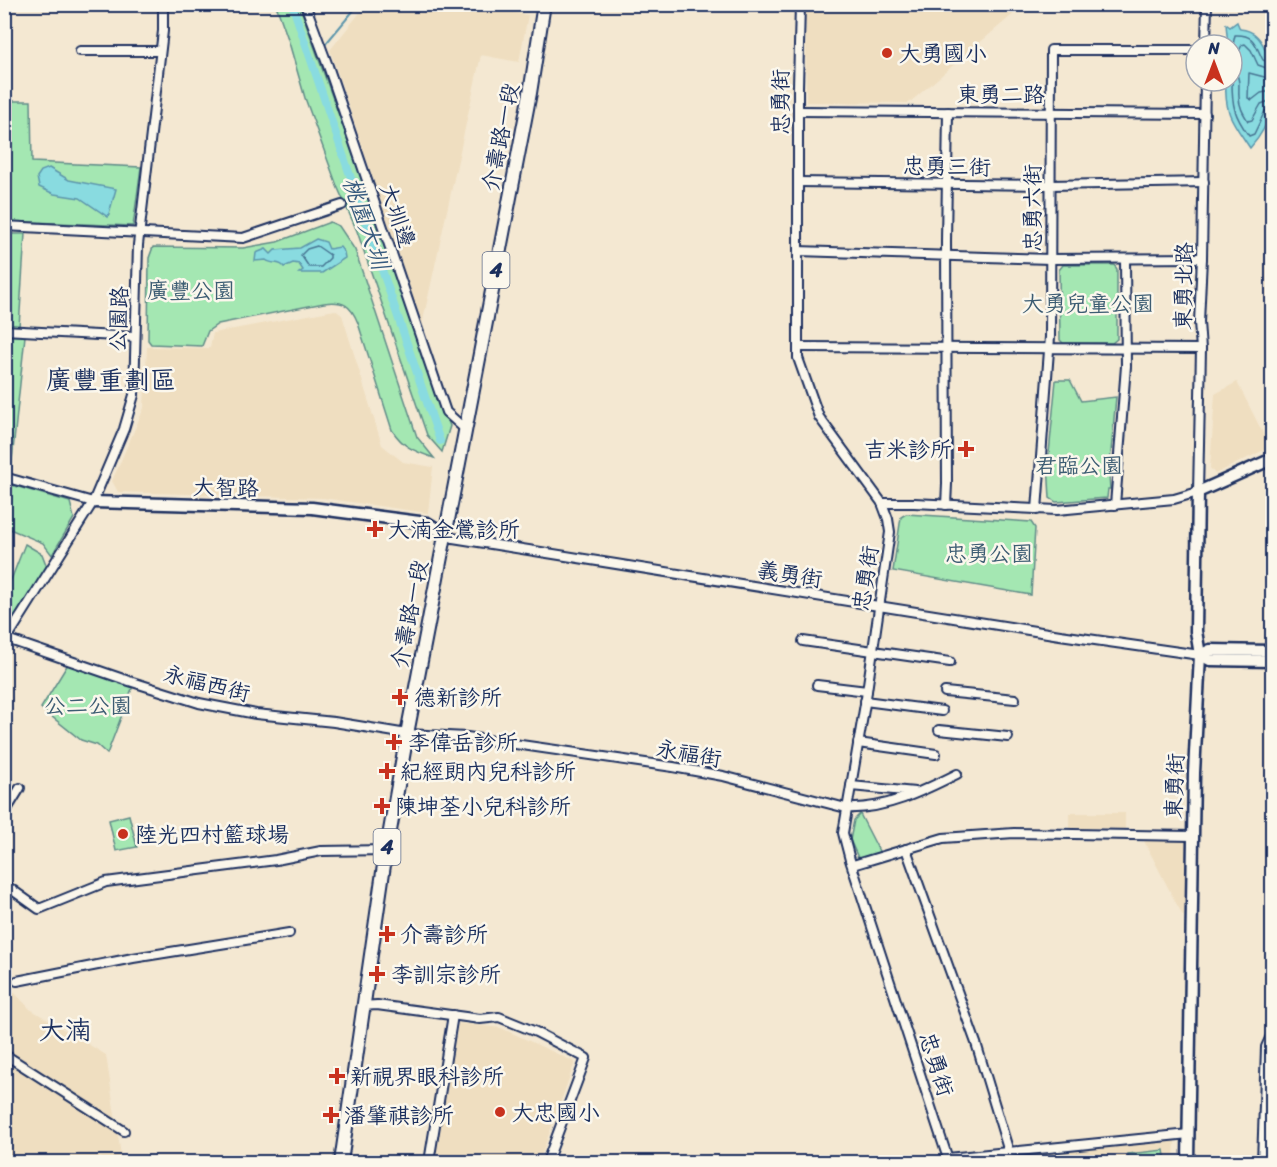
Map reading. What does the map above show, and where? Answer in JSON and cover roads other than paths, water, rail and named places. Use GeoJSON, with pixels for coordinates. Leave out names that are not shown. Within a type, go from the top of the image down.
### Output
{"type":"FeatureCollection","features":[{"type":"Feature","properties":{"kind":"main road","name":"介壽路一段"},"geometry":{"type":"LineString","coordinates":[[341,1162],[363,1005],[407,734],[530,93],[544,4]]}},
{"type":"Feature","properties":{"kind":"street","name":"公園路"},"geometry":{"type":"LineString","coordinates":[[5,640],[93,502],[124,429],[134,395],[139,232],[160,51],[163,4]]}},
{"type":"Feature","properties":{"kind":"street","name":"大圳邊"},"geometry":{"type":"LineString","coordinates":[[305,4],[446,412],[466,430]]}},
{"type":"Feature","properties":{"kind":"street","name":"忠勇街"},"geometry":{"type":"LineString","coordinates":[[800,4],[798,357],[819,417],[882,503],[890,532],[867,691],[843,833],[949,1160]]}},
{"type":"Feature","properties":{"kind":"street"},"geometry":{"type":"LineString","coordinates":[[1206,33],[1207,4]]}},
{"type":"Feature","properties":{"kind":"street","name":"忠勇六街"},"geometry":{"type":"LineString","coordinates":[[1037,510],[1049,350],[1051,50],[1184,50]]}},
{"type":"Feature","properties":{"kind":"street"},"geometry":{"type":"LineString","coordinates":[[80,51],[160,51]]}},
{"type":"Feature","properties":{"kind":"street","name":"東勇北路"},"geometry":{"type":"LineString","coordinates":[[1198,492],[1201,349],[1198,322],[1202,258],[1205,93]]}},
{"type":"Feature","properties":{"kind":"street","name":"東勇二路"},"geometry":{"type":"LineString","coordinates":[[798,111],[1205,114]]}},
{"type":"Feature","properties":{"kind":"street"},"geometry":{"type":"LineString","coordinates":[[946,505],[948,112]]}},
{"type":"Feature","properties":{"kind":"street","name":"忠勇三街"},"geometry":{"type":"LineString","coordinates":[[798,182],[1050,185],[1204,182]]}},
{"type":"Feature","properties":{"kind":"street"},"geometry":{"type":"LineString","coordinates":[[4,226],[243,238],[342,205]]}},
{"type":"Feature","properties":{"kind":"street"},"geometry":{"type":"LineString","coordinates":[[798,251],[1050,259],[1202,258]]}},
{"type":"Feature","properties":{"kind":"street"},"geometry":{"type":"LineString","coordinates":[[1115,505],[1126,350],[1125,259]]}},
{"type":"Feature","properties":{"kind":"street"},"geometry":{"type":"LineString","coordinates":[[4,330],[135,337]]}},
{"type":"Feature","properties":{"kind":"street"},"geometry":{"type":"LineString","coordinates":[[798,347],[1201,349]]}},
{"type":"Feature","properties":{"kind":"street"},"geometry":{"type":"LineString","coordinates":[[882,503],[1037,510],[1174,499],[1198,492],[1272,459]]}},
{"type":"Feature","properties":{"kind":"street","name":"大智路"},"geometry":{"type":"LineString","coordinates":[[4,477],[93,502],[322,509],[427,523],[446,534]]}},
{"type":"Feature","properties":{"kind":"street","name":"東勇街"},"geometry":{"type":"LineString","coordinates":[[1188,1162],[1192,836],[1200,655],[1196,631],[1198,492]]}},
{"type":"Feature","properties":{"kind":"street","name":"義勇街"},"geometry":{"type":"LineString","coordinates":[[446,534],[469,540],[879,606],[1200,655]]}},
{"type":"Feature","properties":{"kind":"street","name":"永福西街"},"geometry":{"type":"LineString","coordinates":[[5,640],[199,703],[256,714],[334,722],[407,734]]}},
{"type":"Feature","properties":{"kind":"street"},"geometry":{"type":"LineString","coordinates":[[803,641],[950,662]]}},
{"type":"Feature","properties":{"kind":"street"},"geometry":{"type":"LineString","coordinates":[[1200,655],[1210,650],[1272,651]]}},
{"type":"Feature","properties":{"kind":"street"},"geometry":{"type":"LineString","coordinates":[[1200,655],[1210,660],[1272,661]]}},
{"type":"Feature","properties":{"kind":"street"},"geometry":{"type":"LineString","coordinates":[[817,684],[867,691]]}},
{"type":"Feature","properties":{"kind":"street"},"geometry":{"type":"LineString","coordinates":[[945,692],[1015,699]]}},
{"type":"Feature","properties":{"kind":"street"},"geometry":{"type":"LineString","coordinates":[[865,701],[942,711]]}},
{"type":"Feature","properties":{"kind":"street"},"geometry":{"type":"LineString","coordinates":[[939,729],[1008,737]]}},
{"type":"Feature","properties":{"kind":"street","name":"永福街"},"geometry":{"type":"LineString","coordinates":[[407,734],[467,737],[673,767],[723,776],[846,808],[862,809],[904,799],[957,774]]}},
{"type":"Feature","properties":{"kind":"street"},"geometry":{"type":"LineString","coordinates":[[858,743],[936,754]]}},
{"type":"Feature","properties":{"kind":"street"},"geometry":{"type":"LineString","coordinates":[[851,786],[915,792]]}},
{"type":"Feature","properties":{"kind":"street"},"geometry":{"type":"LineString","coordinates":[[4,814],[20,788]]}},
{"type":"Feature","properties":{"kind":"street"},"geometry":{"type":"LineString","coordinates":[[853,865],[943,838],[1014,833],[1192,836]]}},
{"type":"Feature","properties":{"kind":"street"},"geometry":{"type":"LineString","coordinates":[[906,849],[976,1043],[1009,1152]]}},
{"type":"Feature","properties":{"kind":"street"},"geometry":{"type":"LineString","coordinates":[[4,884],[39,909],[106,882],[276,860],[321,851],[387,850]]}},
{"type":"Feature","properties":{"kind":"street"},"geometry":{"type":"LineString","coordinates":[[17,981],[133,958],[289,933]]}},
{"type":"Feature","properties":{"kind":"street"},"geometry":{"type":"LineString","coordinates":[[363,1005],[480,1019],[499,1017],[536,1032],[586,1058],[547,1162]]}},
{"type":"Feature","properties":{"kind":"street"},"geometry":{"type":"LineString","coordinates":[[429,1162],[453,1015]]}},
{"type":"Feature","properties":{"kind":"street"},"geometry":{"type":"LineString","coordinates":[[1262,1162],[1266,1047],[1272,1034]]}},
{"type":"Feature","properties":{"kind":"street"},"geometry":{"type":"LineString","coordinates":[[4,1054],[124,1131]]}},
{"type":"Feature","properties":{"kind":"street"},"geometry":{"type":"LineString","coordinates":[[949,1160],[1189,1134]]}},
{"type":"Feature","properties":{"kind":"water"},"geometry":{"type":"Polygon","coordinates":[[[1237,22],[1240,29],[1255,34],[1267,55],[1272,57],[1272,106],[1265,126],[1250,148],[1228,110],[1226,93],[1244,93],[1244,33],[1227,33],[1226,24],[1230,27],[1237,22]]]}},
{"type":"Feature","properties":{"kind":"water"},"geometry":{"type":"Polygon","coordinates":[[[49,168],[69,180],[116,189],[108,217],[80,198],[54,194],[39,187],[37,177],[41,171],[49,168]]]}},
{"type":"Feature","properties":{"kind":"water"},"geometry":{"type":"Polygon","coordinates":[[[316,239],[326,242],[329,249],[340,247],[345,258],[322,273],[299,273],[303,270],[299,264],[293,263],[284,267],[266,260],[255,261],[256,253],[266,249],[271,254],[275,250],[300,248],[316,239]]]}},
{"type":"Feature","properties":{"kind":"waterway","name":"桃園大圳"},"geometry":{"type":"LineString","coordinates":[[292,4],[440,441]]}},
{"type":"Feature","properties":{"kind":"waterway"},"geometry":{"type":"LineString","coordinates":[[323,47],[359,4]]}},
{"type":"Feature","properties":{"kind":"waterway","name":"桃園大圳"},"geometry":{"type":"LineString","coordinates":[[311,62],[314,58]]}},
{"type":"Feature","properties":{"kind":"place","name":"大勇國小"},"geometry":{"type":"Point","coordinates":[887,53]}},
{"type":"Feature","properties":{"kind":"place","name":"吉米診所"},"geometry":{"type":"Point","coordinates":[966,449]}},
{"type":"Feature","properties":{"kind":"place","name":"大湳金鶯診所"},"geometry":{"type":"Point","coordinates":[375,529]}},
{"type":"Feature","properties":{"kind":"place","name":"德新診所"},"geometry":{"type":"Point","coordinates":[400,697]}},
{"type":"Feature","properties":{"kind":"place","name":"李偉岳診所"},"geometry":{"type":"Point","coordinates":[394,742]}},
{"type":"Feature","properties":{"kind":"place","name":"紀經朗內兒科診所"},"geometry":{"type":"Point","coordinates":[387,771]}},
{"type":"Feature","properties":{"kind":"place","name":"陳坤荃小兒科診所"},"geometry":{"type":"Point","coordinates":[382,806]}},
{"type":"Feature","properties":{"kind":"place","name":"陸光四村籃球場"},"geometry":{"type":"Point","coordinates":[123,834]}},
{"type":"Feature","properties":{"kind":"place","name":"介壽診所"},"geometry":{"type":"Point","coordinates":[387,934]}},
{"type":"Feature","properties":{"kind":"place","name":"李訓宗診所"},"geometry":{"type":"Point","coordinates":[377,974]}},
{"type":"Feature","properties":{"kind":"place","name":"新視界眼科診所"},"geometry":{"type":"Point","coordinates":[337,1076]}},
{"type":"Feature","properties":{"kind":"place","name":"大忠國小"},"geometry":{"type":"Point","coordinates":[500,1112]}},
{"type":"Feature","properties":{"kind":"place","name":"潘肇祺診所"},"geometry":{"type":"Point","coordinates":[331,1115]}},
{"type":"Feature","properties":{"kind":"district","name":"廣豐重劃區"},"geometry":{"type":"Point","coordinates":[111,380]}},
{"type":"Feature","properties":{"kind":"district","name":"大湳"},"geometry":{"type":"Point","coordinates":[65,1030]}},
{"type":"Feature","properties":{"kind":"park label","name":"廣豐公園"},"geometry":{"type":"Point","coordinates":[191,290]}},
{"type":"Feature","properties":{"kind":"park label","name":"大勇兒童公園"},"geometry":{"type":"Point","coordinates":[1088,303]}},
{"type":"Feature","properties":{"kind":"park label","name":"君臨公園"},"geometry":{"type":"Point","coordinates":[1079,465]}},
{"type":"Feature","properties":{"kind":"park label","name":"忠勇公園"},"geometry":{"type":"Point","coordinates":[989,553]}},
{"type":"Feature","properties":{"kind":"park label","name":"公二公園"},"geometry":{"type":"Point","coordinates":[88,705]}}]}
